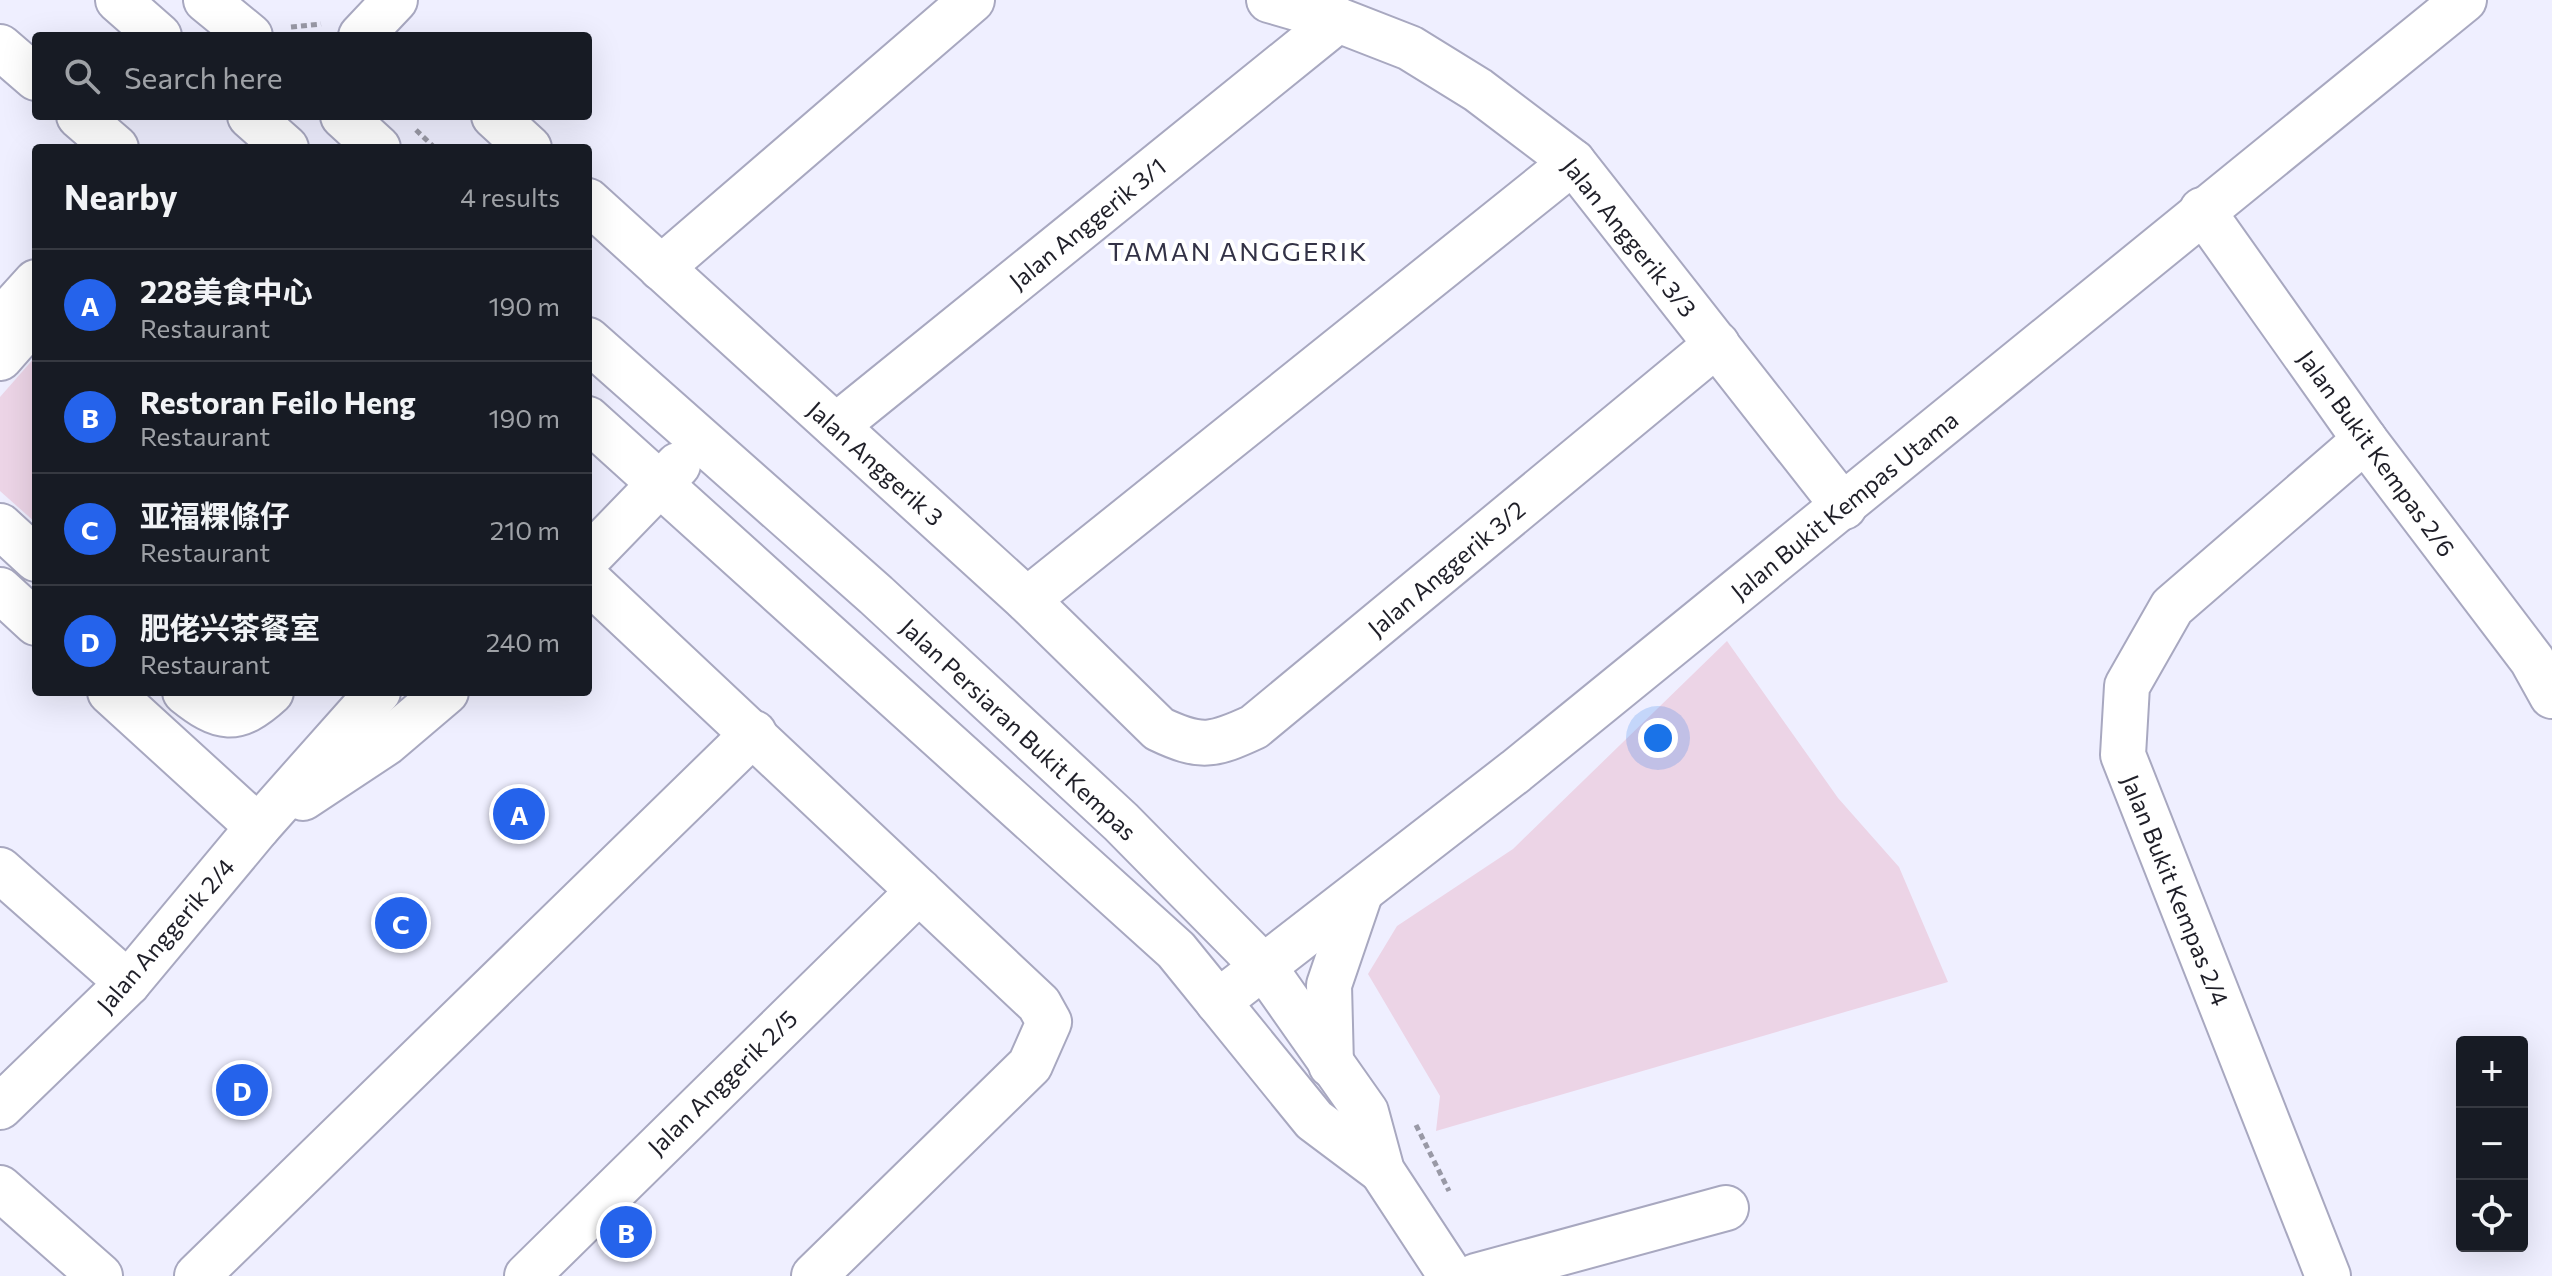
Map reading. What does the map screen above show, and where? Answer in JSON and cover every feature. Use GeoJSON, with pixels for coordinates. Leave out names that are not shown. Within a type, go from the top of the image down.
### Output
{"type":"FeatureCollection","features":[{"type":"Feature","properties":{"kind":"street"},"geometry":{"type":"LineString","coordinates":[[118,0],[154,32]]}},
{"type":"Feature","properties":{"kind":"street"},"geometry":{"type":"LineString","coordinates":[[206,0],[265,31]]}},
{"type":"Feature","properties":{"kind":"street"},"geometry":{"type":"LineString","coordinates":[[661,268],[972,0]]}},
{"type":"Feature","properties":{"kind":"street","name":"Jalan Anggerik 3/3"},"geometry":{"type":"LineString","coordinates":[[1269,0],[1338,20],[1423,57],[1478,90],[1573,162],[1844,507]]}},
{"type":"Feature","properties":{"kind":"street","name":"Jalan Bukit Kempas Utama"},"geometry":{"type":"LineString","coordinates":[[1218,1002],[1359,897],[1844,507],[2202,210],[2464,0]]}},
{"type":"Feature","properties":{"kind":"street","name":"Jalan Anggerik 3/1"},"geometry":{"type":"LineString","coordinates":[[836,426],[1338,20]]}},
{"type":"Feature","properties":{"kind":"street"},"geometry":{"type":"LineString","coordinates":[[0,47],[32,75]]}},
{"type":"Feature","properties":{"kind":"street"},"geometry":{"type":"LineString","coordinates":[[84,120],[111,144]]}},
{"type":"Feature","properties":{"kind":"street"},"geometry":{"type":"LineString","coordinates":[[347,120],[374,144]]}},
{"type":"Feature","properties":{"kind":"street"},"geometry":{"type":"LineString","coordinates":[[498,120],[525,144]]}},
{"type":"Feature","properties":{"kind":"street"},"geometry":{"type":"LineString","coordinates":[[1027,600],[1573,162]]}},
{"type":"Feature","properties":{"kind":"street","name":"Jalan Anggerik 3"},"geometry":{"type":"LineString","coordinates":[[592,205],[1027,600],[1159,729]]}},
{"type":"Feature","properties":{"kind":"street","name":"Jalan Bukit Kempas 2/6"},"geometry":{"type":"LineString","coordinates":[[2202,210],[2365,440],[2532,660],[2552,696]]}},
{"type":"Feature","properties":{"kind":"street"},"geometry":{"type":"LineString","coordinates":[[0,358],[16,307]]}},
{"type":"Feature","properties":{"kind":"street","name":"Jalan Persiaran Bukit Kempas"},"geometry":{"type":"LineString","coordinates":[[592,344],[876,595],[1121,822],[1264,967],[1366,1112],[1382,1171],[1451,1276]]}},
{"type":"Feature","properties":{"kind":"street","name":"Jalan Anggerik 3/2"},"geometry":{"type":"LineString","coordinates":[[1159,729],[1183,740],[1217,744],[1254,727],[1717,344]]}},
{"type":"Feature","properties":{"kind":"street"},"geometry":{"type":"LineString","coordinates":[[595,441],[652,398]]}},
{"type":"Feature","properties":{"kind":"street","name":"Jalan Bukit Kempas 2/4"},"geometry":{"type":"LineString","coordinates":[[2328,1276],[2123,755],[2127,686],[2172,607],[2365,440]]}},
{"type":"Feature","properties":{"kind":"street","name":"Jalan Persiaran Bukit Kempas"},"geometry":{"type":"LineString","coordinates":[[595,441],[659,483],[1176,950],[1314,1120],[1382,1171]]}},
{"type":"Feature","properties":{"kind":"street"},"geometry":{"type":"LineString","coordinates":[[592,554],[701,441]]}},
{"type":"Feature","properties":{"kind":"street"},"geometry":{"type":"LineString","coordinates":[[0,526],[32,555]]}},
{"type":"Feature","properties":{"kind":"street"},"geometry":{"type":"LineString","coordinates":[[592,584],[1039,1004],[1049,1022],[1030,1065],[814,1276]]}},
{"type":"Feature","properties":{"kind":"street"},"geometry":{"type":"LineString","coordinates":[[0,590],[32,619]]}},
{"type":"Feature","properties":{"kind":"street"},"geometry":{"type":"LineString","coordinates":[[114,696],[258,827]]}},
{"type":"Feature","properties":{"kind":"street"},"geometry":{"type":"LineString","coordinates":[[190,696],[209,711],[233,716],[267,696]]}},
{"type":"Feature","properties":{"kind":"street","name":"Jalan Anggerik 2/4"},"geometry":{"type":"LineString","coordinates":[[0,1107],[128,983],[258,827],[373,696]]}},
{"type":"Feature","properties":{"kind":"street"},"geometry":{"type":"LineString","coordinates":[[378,696],[404,728]]}},
{"type":"Feature","properties":{"kind":"street","name":"Jalan Anggerik 2/4"},"geometry":{"type":"LineString","coordinates":[[258,827],[404,728],[441,696]]}},
{"type":"Feature","properties":{"kind":"street"},"geometry":{"type":"LineString","coordinates":[[197,1276],[754,733]]}},
{"type":"Feature","properties":{"kind":"street"},"geometry":{"type":"LineString","coordinates":[[0,870],[128,983]]}},
{"type":"Feature","properties":{"kind":"street","name":"Jalan Anggerik 2/5"},"geometry":{"type":"LineString","coordinates":[[527,1276],[919,891]]}},
{"type":"Feature","properties":{"kind":"street"},"geometry":{"type":"LineString","coordinates":[[1331,1065],[1329,985],[1359,897]]}},
{"type":"Feature","properties":{"kind":"street"},"geometry":{"type":"LineString","coordinates":[[6,1205],[100,1276]]}},
{"type":"Feature","properties":{"kind":"street"},"geometry":{"type":"LineString","coordinates":[[1476,1276],[1726,1208]]}},
{"type":"Feature","properties":{"kind":"path"},"geometry":{"type":"LineString","coordinates":[[265,31],[375,20]]}},
{"type":"Feature","properties":{"kind":"shaded area"},"geometry":{"type":"Polygon","coordinates":[[[32,361],[32,519],[0,491],[0,397],[32,361]]]}},
{"type":"Feature","properties":{"kind":"shaded area"},"geometry":{"type":"Polygon","coordinates":[[[1727,641],[1838,798],[1899,867],[1948,982],[1436,1131],[1440,1096],[1368,974],[1397,926],[1513,849],[1727,641]]]}},
{"type":"Feature","properties":{"kind":"place","name":"228美食中心"},"geometry":{"type":"Point","coordinates":[519,814]}},
{"type":"Feature","properties":{"kind":"place","name":"亚福粿條仔"},"geometry":{"type":"Point","coordinates":[401,923]}},
{"type":"Feature","properties":{"kind":"place","name":"肥佬兴茶餐室"},"geometry":{"type":"Point","coordinates":[242,1090]}},
{"type":"Feature","properties":{"kind":"place","name":"Restoran Feilo Heng"},"geometry":{"type":"Point","coordinates":[626,1232]}},
{"type":"Feature","properties":{"kind":"district","name":"TAMAN ANGGERIK"},"geometry":{"type":"Point","coordinates":[1238,250]}}]}
